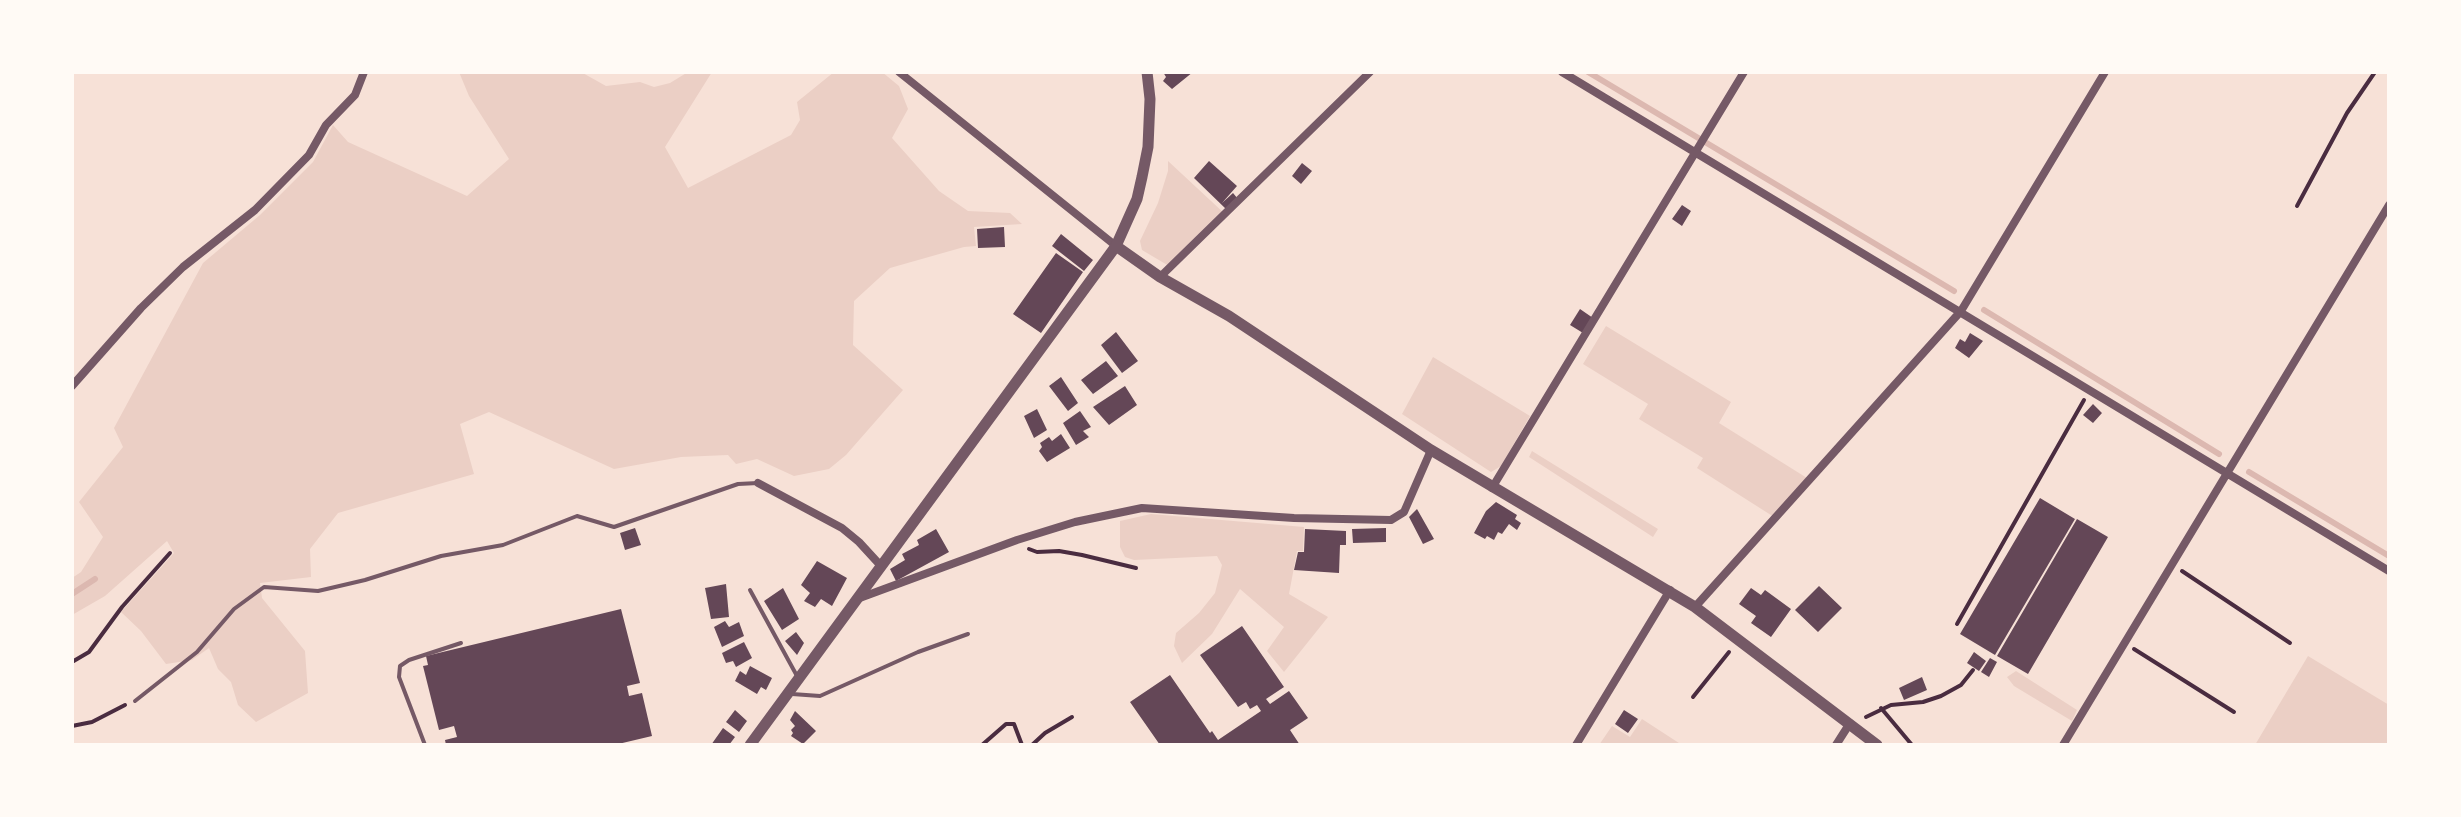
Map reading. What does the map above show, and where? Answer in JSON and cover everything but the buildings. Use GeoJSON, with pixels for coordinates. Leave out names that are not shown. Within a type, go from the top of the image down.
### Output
{"type":"FeatureCollection","features":[{"type":"Feature","properties":{"kind":"street"},"geometry":{"type":"LineString","coordinates":[[72,386],[151,298],[183,267],[255,210],[309,155],[326,125],[355,95],[364,72]]}},
{"type":"Feature","properties":{"kind":"street"},"geometry":{"type":"LineString","coordinates":[[899,72],[1116,246],[1160,277],[1229,316],[1492,488],[1670,590],[1877,745]]}},
{"type":"Feature","properties":{"kind":"street"},"geometry":{"type":"LineString","coordinates":[[750,745],[1116,246],[1137,199],[1148,147],[1150,99],[1147,72]]}},
{"type":"Feature","properties":{"kind":"street"},"geometry":{"type":"LineString","coordinates":[[1160,277],[1370,72]]}},
{"type":"Feature","properties":{"kind":"street"},"geometry":{"type":"LineString","coordinates":[[1562,72],[2389,571]]}},
{"type":"Feature","properties":{"kind":"street"},"geometry":{"type":"LineString","coordinates":[[1492,488],[1744,72]]}},
{"type":"Feature","properties":{"kind":"street"},"geometry":{"type":"LineString","coordinates":[[1695,607],[1961,311],[2105,72]]}},
{"type":"Feature","properties":{"kind":"street"},"geometry":{"type":"LineString","coordinates":[[2063,745],[2389,205]]}},
{"type":"Feature","properties":{"kind":"street"},"geometry":{"type":"LineString","coordinates":[[856,599],[1017,540],[1075,522],[1142,508],[1294,518],[1391,520],[1404,512],[1431,450]]}},
{"type":"Feature","properties":{"kind":"street"},"geometry":{"type":"LineString","coordinates":[[758,483],[842,528],[881,566]]}},
{"type":"Feature","properties":{"kind":"street"},"geometry":{"type":"LineString","coordinates":[[1576,745],[1670,590]]}},
{"type":"Feature","properties":{"kind":"street"},"geometry":{"type":"LineString","coordinates":[[1836,745],[1850,723]]}},
{"type":"Feature","properties":{"kind":"lane"},"geometry":{"type":"LineString","coordinates":[[135,701],[197,652],[234,609],[264,587],[318,591],[441,556],[503,545],[577,516],[614,527],[738,484],[758,483]]}},
{"type":"Feature","properties":{"kind":"lane"},"geometry":{"type":"LineString","coordinates":[[750,590],[799,680]]}},
{"type":"Feature","properties":{"kind":"lane"},"geometry":{"type":"LineString","coordinates":[[789,694],[820,696],[918,652],[968,634]]}},
{"type":"Feature","properties":{"kind":"lane"},"geometry":{"type":"LineString","coordinates":[[425,745],[399,677],[400,666],[409,660],[461,643]]}},
{"type":"Feature","properties":{"kind":"path"},"geometry":{"type":"LineString","coordinates":[[2297,206],[2347,113],[2375,72]]}},
{"type":"Feature","properties":{"kind":"path"},"geometry":{"type":"LineString","coordinates":[[1957,624],[2091,389]]}},
{"type":"Feature","properties":{"kind":"path"},"geometry":{"type":"LineString","coordinates":[[1017,540],[1037,552],[1059,551],[1136,568]]}},
{"type":"Feature","properties":{"kind":"path"},"geometry":{"type":"LineString","coordinates":[[72,662],[89,652],[122,607],[170,553]]}},
{"type":"Feature","properties":{"kind":"path"},"geometry":{"type":"LineString","coordinates":[[2172,564],[2290,643]]}},
{"type":"Feature","properties":{"kind":"path"},"geometry":{"type":"LineString","coordinates":[[1693,697],[1738,640]]}},
{"type":"Feature","properties":{"kind":"path"},"geometry":{"type":"LineString","coordinates":[[2125,643],[2234,712]]}},
{"type":"Feature","properties":{"kind":"path"},"geometry":{"type":"LineString","coordinates":[[1850,723],[1881,708],[1941,696],[1961,685],[1973,670]]}},
{"type":"Feature","properties":{"kind":"path"},"geometry":{"type":"LineString","coordinates":[[72,726],[92,722],[135,701]]}},
{"type":"Feature","properties":{"kind":"path"},"geometry":{"type":"LineString","coordinates":[[1881,708],[1912,745]]}},
{"type":"Feature","properties":{"kind":"path"},"geometry":{"type":"LineString","coordinates":[[1032,745],[1072,717]]}},
{"type":"Feature","properties":{"kind":"path"},"geometry":{"type":"LineString","coordinates":[[982,745],[1006,724],[1014,724],[1022,745]]}},
{"type":"Feature","properties":{"kind":"shaded area"},"geometry":{"type":"Polygon","coordinates":[[[459,72],[581,72],[606,86],[640,82],[654,87],[670,83],[688,72],[712,72],[665,147],[688,188],[791,135],[800,120],[797,102],[834,72],[882,72],[899,86],[908,109],[892,138],[939,191],[968,211],[1010,213],[1022,224],[974,227],[976,246],[890,268],[854,301],[853,345],[903,390],[846,455],[829,469],[794,476],[757,459],[736,464],[728,455],[681,457],[614,469],[489,412],[460,424],[474,474],[338,513],[310,549],[311,577],[260,583],[262,598],[305,651],[308,693],[256,722],[238,705],[231,682],[218,669],[209,648],[192,660],[166,664],[141,631],[121,612],[174,553],[167,541],[105,596],[72,615],[72,578],[81,572],[103,537],[79,502],[123,447],[114,428],[203,263],[260,215],[313,162],[333,125],[348,142],[467,196],[509,159],[469,96],[459,72]]]}},
{"type":"Feature","properties":{"kind":"shaded area"},"geometry":{"type":"Polygon","coordinates":[[[1168,161],[1225,214],[1169,266],[1142,250],[1140,241],[1158,203],[1168,161]]]}},
{"type":"Feature","properties":{"kind":"shaded area"},"geometry":{"type":"Polygon","coordinates":[[[1606,326],[1731,402],[1719,423],[1807,478],[1774,517],[1697,468],[1703,458],[1639,419],[1648,404],[1583,364],[1606,326]]]}},
{"type":"Feature","properties":{"kind":"shaded area"},"geometry":{"type":"Polygon","coordinates":[[[1433,357],[1530,416],[1501,466],[1491,472],[1402,414],[1433,357]]]}},
{"type":"Feature","properties":{"kind":"shaded area"},"geometry":{"type":"Polygon","coordinates":[[[1532,451],[1658,529],[1653,537],[1529,457],[1532,451]]]}},
{"type":"Feature","properties":{"kind":"shaded area"},"geometry":{"type":"Polygon","coordinates":[[[1151,514],[1304,527],[1303,551],[1297,551],[1289,594],[1328,617],[1284,672],[1267,651],[1284,627],[1240,589],[1212,634],[1182,663],[1174,646],[1176,633],[1199,613],[1215,593],[1222,565],[1217,556],[1134,560],[1125,557],[1120,547],[1120,521],[1151,514]]]}},
{"type":"Feature","properties":{"kind":"shaded area"},"geometry":{"type":"Polygon","coordinates":[[[2308,656],[2389,705],[2389,745],[2255,745],[2308,656]]]}},
{"type":"Feature","properties":{"kind":"shaded area"},"geometry":{"type":"Polygon","coordinates":[[[2016,671],[2077,710],[2072,721],[2014,686],[2007,677],[2016,671]]]}},
{"type":"Feature","properties":{"kind":"shaded area"},"geometry":{"type":"Polygon","coordinates":[[[1642,719],[1682,745],[1599,745],[1612,726],[1630,737],[1642,719]]]}},
{"type":"Feature","properties":{"kind":"waterway"},"geometry":{"type":"LineString","coordinates":[[1588,72],[1954,291]]}},
{"type":"Feature","properties":{"kind":"waterway"},"geometry":{"type":"LineString","coordinates":[[1984,310],[2219,454]]}},
{"type":"Feature","properties":{"kind":"waterway"},"geometry":{"type":"LineString","coordinates":[[2249,472],[2389,556]]}},
{"type":"Feature","properties":{"kind":"waterway"},"geometry":{"type":"LineString","coordinates":[[72,594],[95,579]]}}]}
